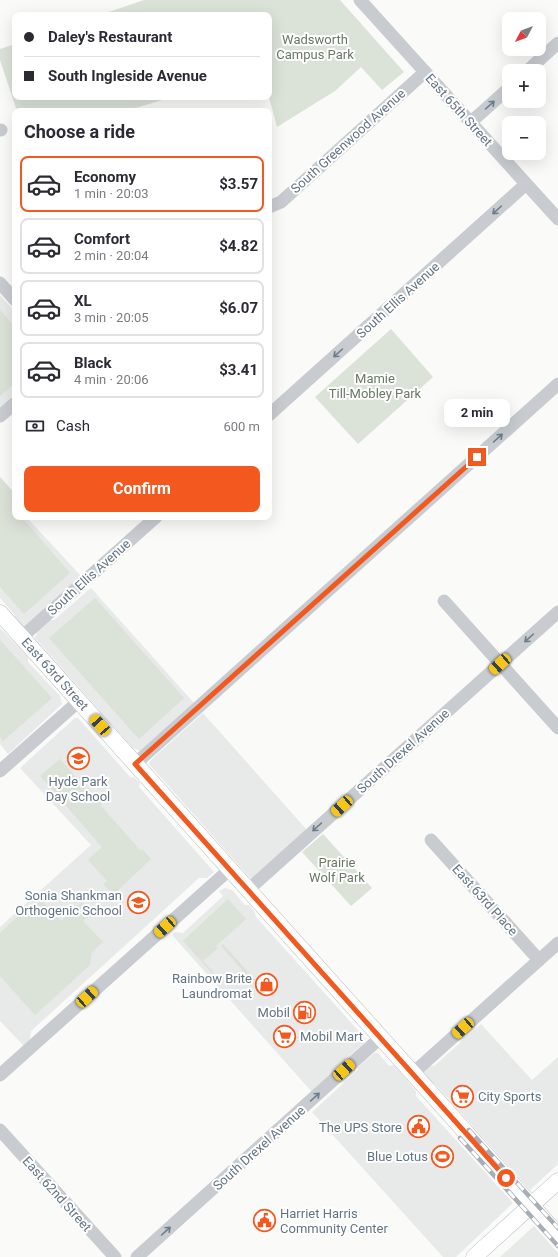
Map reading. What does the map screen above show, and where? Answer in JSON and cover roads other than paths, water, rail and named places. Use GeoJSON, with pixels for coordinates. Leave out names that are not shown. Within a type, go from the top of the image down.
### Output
{"type":"FeatureCollection","features":[{"type":"Feature","properties":{"kind":"main road","name":"East 63rd Street"},"geometry":{"type":"LineString","coordinates":[[0,613],[558,1236]]}},
{"type":"Feature","properties":{"kind":"main road"},"geometry":{"type":"LineString","coordinates":[[474,1257],[558,1181]]}},
{"type":"Feature","properties":{"kind":"street","name":"East 65th Street"},"geometry":{"type":"LineString","coordinates":[[360,0],[558,219]]}},
{"type":"Feature","properties":{"kind":"street"},"geometry":{"type":"LineString","coordinates":[[535,64],[558,43]]}},
{"type":"Feature","properties":{"kind":"street","name":"South Greenwood Avenue"},"geometry":{"type":"LineString","coordinates":[[272,206],[281,202],[425,72]]}},
{"type":"Feature","properties":{"kind":"street"},"geometry":{"type":"LineString","coordinates":[[471,122],[502,94]]}},
{"type":"Feature","properties":{"kind":"street","name":"South Ellis Avenue"},"geometry":{"type":"LineString","coordinates":[[272,412],[526,184]]}},
{"type":"Feature","properties":{"kind":"street"},"geometry":{"type":"LineString","coordinates":[[0,283],[12,297]]}},
{"type":"Feature","properties":{"kind":"street"},"geometry":{"type":"LineString","coordinates":[[135,764],[558,384]]}},
{"type":"Feature","properties":{"kind":"street"},"geometry":{"type":"LineString","coordinates":[[0,416],[12,406]]}},
{"type":"Feature","properties":{"kind":"street","name":"South Ellis Avenue"},"geometry":{"type":"LineString","coordinates":[[22,637],[153,520]]}},
{"type":"Feature","properties":{"kind":"street"},"geometry":{"type":"LineString","coordinates":[[444,601],[558,728]]}},
{"type":"Feature","properties":{"kind":"street","name":"South Drexel Avenue"},"geometry":{"type":"LineString","coordinates":[[248,890],[558,612]]}},
{"type":"Feature","properties":{"kind":"street"},"geometry":{"type":"LineString","coordinates":[[0,771],[79,701]]}},
{"type":"Feature","properties":{"kind":"street","name":"East 63rd Place"},"geometry":{"type":"LineString","coordinates":[[431,840],[539,960]]}},
{"type":"Feature","properties":{"kind":"street"},"geometry":{"type":"LineString","coordinates":[[0,1076],[230,869]]}},
{"type":"Feature","properties":{"kind":"street"},"geometry":{"type":"LineString","coordinates":[[412,1074],[558,943]]}},
{"type":"Feature","properties":{"kind":"street","name":"South Drexel Avenue"},"geometry":{"type":"LineString","coordinates":[[137,1257],[380,1038]]}},
{"type":"Feature","properties":{"kind":"street","name":"East 62nd Street"},"geometry":{"type":"LineString","coordinates":[[0,1130],[114,1257]]}},
{"type":"Feature","properties":{"kind":"railway"},"geometry":{"type":"LineString","coordinates":[[469,1130],[558,1228]]}},
{"type":"Feature","properties":{"kind":"railway"},"geometry":{"type":"LineString","coordinates":[[460,1138],[558,1246]]}},
{"type":"Feature","properties":{"kind":"place","name":"Hyde Park Day School"},"geometry":{"type":"Point","coordinates":[78,759]}},
{"type":"Feature","properties":{"kind":"place","name":"Sonia Shankman Orthogenic School"},"geometry":{"type":"Point","coordinates":[138,902]}},
{"type":"Feature","properties":{"kind":"place","name":"Rainbow Brite Laundromat"},"geometry":{"type":"Point","coordinates":[267,985]}},
{"type":"Feature","properties":{"kind":"place","name":"Mobil"},"geometry":{"type":"Point","coordinates":[305,1012]}},
{"type":"Feature","properties":{"kind":"place","name":"Mobil Mart"},"geometry":{"type":"Point","coordinates":[284,1036]}},
{"type":"Feature","properties":{"kind":"place","name":"City Sports"},"geometry":{"type":"Point","coordinates":[463,1096]}},
{"type":"Feature","properties":{"kind":"place","name":"The UPS Store"},"geometry":{"type":"Point","coordinates":[418,1127]}},
{"type":"Feature","properties":{"kind":"place","name":"Blue Lotus"},"geometry":{"type":"Point","coordinates":[443,1156]}},
{"type":"Feature","properties":{"kind":"place","name":"Harriet Harris Community Center"},"geometry":{"type":"Point","coordinates":[265,1220]}},
{"type":"Feature","properties":{"kind":"park label","name":"Wadsworth Campus Park"},"geometry":{"type":"Point","coordinates":[315,46]}},
{"type":"Feature","properties":{"kind":"park label","name":"Mamie Till-Mobley Park"},"geometry":{"type":"Point","coordinates":[375,386]}},
{"type":"Feature","properties":{"kind":"park label","name":"Prairie Wolf Park"},"geometry":{"type":"Point","coordinates":[337,870]}}]}
